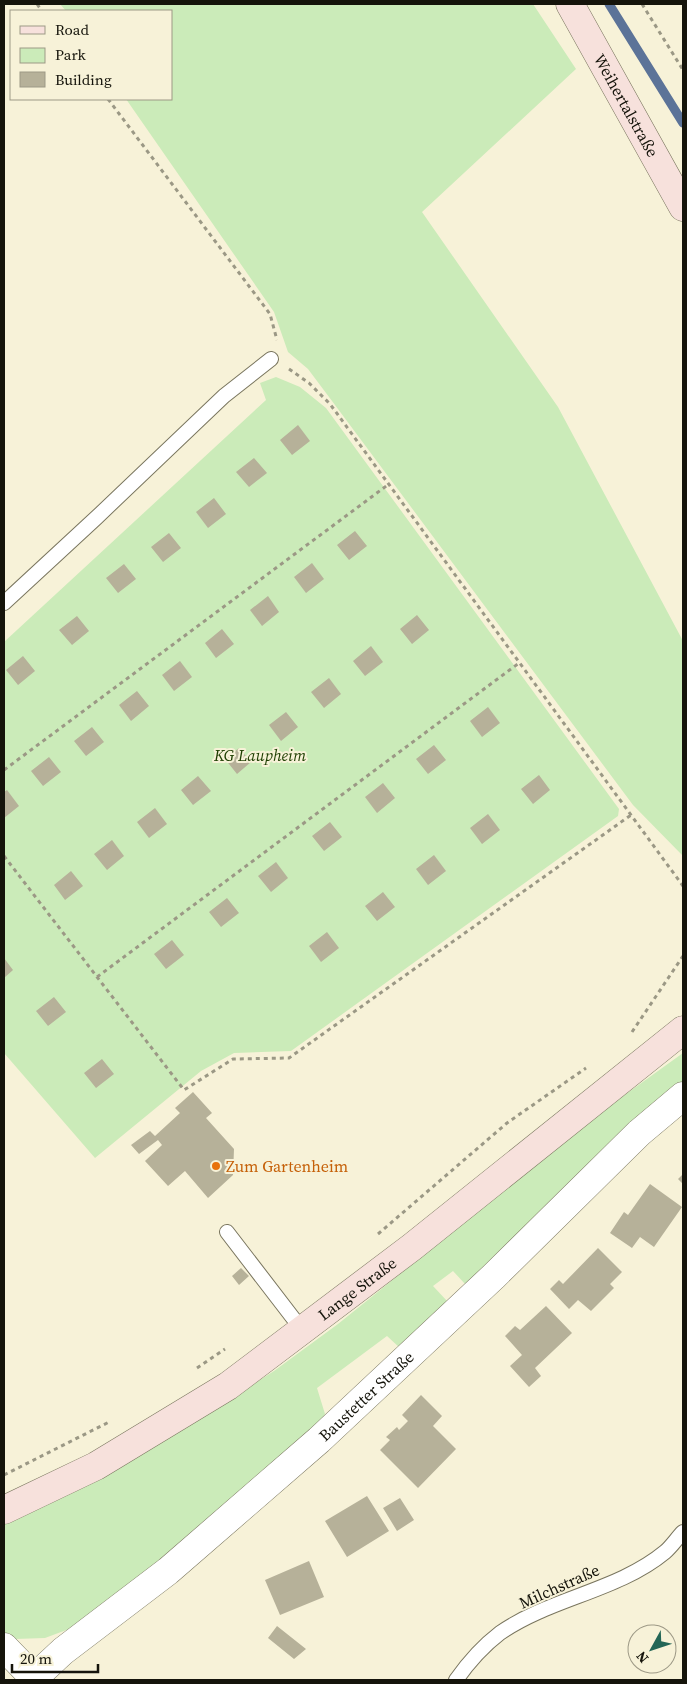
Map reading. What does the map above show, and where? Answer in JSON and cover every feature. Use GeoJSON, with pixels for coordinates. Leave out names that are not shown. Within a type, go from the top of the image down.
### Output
{"type":"FeatureCollection","features":[{"type":"Feature","properties":{"kind":"street","name":"Weihertalstraße"},"geometry":{"type":"LineString","coordinates":[[570,4],[683,207]]}},
{"type":"Feature","properties":{"kind":"street","name":"Lange Straße"},"geometry":{"type":"LineString","coordinates":[[4,1510],[96,1466],[228,1386],[420,1241],[683,1030]]}},
{"type":"Feature","properties":{"kind":"street","name":"Baustetter Straße"},"geometry":{"type":"LineString","coordinates":[[35,1679],[63,1651],[168,1571],[319,1440],[494,1276],[639,1133],[683,1096]]}},
{"type":"Feature","properties":{"kind":"street"},"geometry":{"type":"LineString","coordinates":[[4,1647],[35,1679]]}},
{"type":"Feature","properties":{"kind":"lane"},"geometry":{"type":"LineString","coordinates":[[4,603],[224,396],[271,359]]}},
{"type":"Feature","properties":{"kind":"lane"},"geometry":{"type":"LineString","coordinates":[[227,1232],[303,1331]]}},
{"type":"Feature","properties":{"kind":"lane","name":"Milchstraße"},"geometry":{"type":"LineString","coordinates":[[456,1680],[470,1661],[501,1633],[542,1611],[636,1570],[665,1552],[683,1532]]}},
{"type":"Feature","properties":{"kind":"path"},"geometry":{"type":"LineString","coordinates":[[642,4],[683,70]]}},
{"type":"Feature","properties":{"kind":"path"},"geometry":{"type":"LineString","coordinates":[[109,100],[270,314],[278,338],[271,359],[292,370],[309,383],[330,404],[683,886]]}},
{"type":"Feature","properties":{"kind":"path"},"geometry":{"type":"LineString","coordinates":[[4,770],[389,484]]}},
{"type":"Feature","properties":{"kind":"path"},"geometry":{"type":"LineString","coordinates":[[97,977],[519,663]]}},
{"type":"Feature","properties":{"kind":"path"},"geometry":{"type":"LineString","coordinates":[[4,856],[184,1090],[233,1059],[288,1058],[631,815]]}},
{"type":"Feature","properties":{"kind":"path"},"geometry":{"type":"LineString","coordinates":[[642,1029],[628,1039],[683,956]]}},
{"type":"Feature","properties":{"kind":"path"},"geometry":{"type":"LineString","coordinates":[[371,1239],[507,1123],[588,1067]]}},
{"type":"Feature","properties":{"kind":"path"},"geometry":{"type":"LineString","coordinates":[[193,1371],[234,1344]]}},
{"type":"Feature","properties":{"kind":"path"},"geometry":{"type":"LineString","coordinates":[[4,1475],[112,1420]]}},
{"type":"Feature","properties":{"kind":"green space"},"geometry":{"type":"Polygon","coordinates":[[[60,4],[533,4],[576,69],[422,212],[558,407],[683,641],[683,856],[633,805],[308,369],[288,352],[274,312],[127,100],[172,100],[172,10],[65,10],[60,4]]]}},
{"type":"Feature","properties":{"kind":"green space","name":"KG Laupheim"},"geometry":{"type":"Polygon","coordinates":[[[276,377],[300,387],[326,408],[619,809],[618,816],[291,1051],[234,1053],[201,1071],[95,1158],[4,1053],[4,642],[266,400],[260,383],[276,377]]]}},
{"type":"Feature","properties":{"kind":"green space"},"geometry":{"type":"Polygon","coordinates":[[[683,1053],[683,1089],[466,1285],[453,1271],[433,1286],[448,1302],[400,1348],[387,1336],[317,1388],[325,1414],[313,1433],[168,1554],[69,1629],[45,1638],[15,1639],[4,1634],[4,1525],[149,1450],[274,1371],[338,1324],[601,1112],[683,1053]]]}},
{"type":"Feature","properties":{"kind":"building"},"geometry":{"type":"Polygon","coordinates":[[[298,425],[310,441],[292,455],[280,440],[298,425]]]}},
{"type":"Feature","properties":{"kind":"building"},"geometry":{"type":"Polygon","coordinates":[[[254,458],[267,473],[249,487],[236,472],[254,458]]]}},
{"type":"Feature","properties":{"kind":"building"},"geometry":{"type":"Polygon","coordinates":[[[214,498],[226,514],[208,528],[196,512],[214,498]]]}},
{"type":"Feature","properties":{"kind":"building"},"geometry":{"type":"Polygon","coordinates":[[[355,531],[367,546],[349,560],[337,545],[355,531]]]}},
{"type":"Feature","properties":{"kind":"building"},"geometry":{"type":"Polygon","coordinates":[[[169,533],[181,548],[163,562],[151,547],[169,533]]]}},
{"type":"Feature","properties":{"kind":"building"},"geometry":{"type":"Polygon","coordinates":[[[312,563],[324,579],[306,593],[294,577],[312,563]]]}},
{"type":"Feature","properties":{"kind":"building"},"geometry":{"type":"Polygon","coordinates":[[[124,564],[136,579],[118,593],[106,578],[124,564]]]}},
{"type":"Feature","properties":{"kind":"building"},"geometry":{"type":"Polygon","coordinates":[[[268,596],[279,612],[262,626],[250,610],[268,596]]]}},
{"type":"Feature","properties":{"kind":"building"},"geometry":{"type":"Polygon","coordinates":[[[417,615],[429,630],[412,644],[400,629],[417,615]]]}},
{"type":"Feature","properties":{"kind":"building"},"geometry":{"type":"Polygon","coordinates":[[[77,616],[89,631],[72,645],[59,630],[77,616]]]}},
{"type":"Feature","properties":{"kind":"building"},"geometry":{"type":"Polygon","coordinates":[[[222,629],[234,644],[216,658],[205,643],[222,629]]]}},
{"type":"Feature","properties":{"kind":"building"},"geometry":{"type":"Polygon","coordinates":[[[371,646],[383,662],[365,676],[353,661],[371,646]]]}},
{"type":"Feature","properties":{"kind":"building"},"geometry":{"type":"Polygon","coordinates":[[[23,656],[35,671],[18,685],[6,670],[23,656]]]}},
{"type":"Feature","properties":{"kind":"building"},"geometry":{"type":"Polygon","coordinates":[[[180,661],[192,677],[174,691],[162,675],[180,661]]]}},
{"type":"Feature","properties":{"kind":"building"},"geometry":{"type":"Polygon","coordinates":[[[329,678],[341,694],[324,708],[311,692],[329,678]]]}},
{"type":"Feature","properties":{"kind":"building"},"geometry":{"type":"Polygon","coordinates":[[[137,691],[149,706],[131,721],[119,705],[137,691]]]}},
{"type":"Feature","properties":{"kind":"building"},"geometry":{"type":"Polygon","coordinates":[[[488,707],[500,723],[482,737],[470,721],[488,707]]]}},
{"type":"Feature","properties":{"kind":"building"},"geometry":{"type":"Polygon","coordinates":[[[286,712],[298,727],[281,741],[269,725],[286,712]]]}},
{"type":"Feature","properties":{"kind":"building"},"geometry":{"type":"Polygon","coordinates":[[[92,727],[104,742],[86,756],[74,741],[92,727]]]}},
{"type":"Feature","properties":{"kind":"building"},"geometry":{"type":"Polygon","coordinates":[[[434,745],[446,760],[428,774],[416,759],[434,745]]]}},
{"type":"Feature","properties":{"kind":"building"},"geometry":{"type":"Polygon","coordinates":[[[239,748],[251,762],[237,774],[225,759],[239,748]]]}},
{"type":"Feature","properties":{"kind":"building"},"geometry":{"type":"Polygon","coordinates":[[[49,757],[61,772],[43,786],[31,771],[49,757]]]}},
{"type":"Feature","properties":{"kind":"building"},"geometry":{"type":"Polygon","coordinates":[[[539,775],[550,790],[533,804],[521,789],[539,775]]]}},
{"type":"Feature","properties":{"kind":"building"},"geometry":{"type":"Polygon","coordinates":[[[198,776],[211,791],[193,805],[181,790],[198,776]]]}},
{"type":"Feature","properties":{"kind":"building"},"geometry":{"type":"Polygon","coordinates":[[[383,783],[395,798],[377,813],[365,797],[383,783]]]}},
{"type":"Feature","properties":{"kind":"building"},"geometry":{"type":"Polygon","coordinates":[[[7,790],[19,806],[4,818],[4,792],[7,790]]]}},
{"type":"Feature","properties":{"kind":"building"},"geometry":{"type":"Polygon","coordinates":[[[155,808],[167,824],[149,838],[137,822],[155,808]]]}},
{"type":"Feature","properties":{"kind":"building"},"geometry":{"type":"Polygon","coordinates":[[[488,814],[500,830],[482,844],[470,828],[488,814]]]}},
{"type":"Feature","properties":{"kind":"building"},"geometry":{"type":"Polygon","coordinates":[[[330,822],[342,837],[324,851],[312,836],[330,822]]]}},
{"type":"Feature","properties":{"kind":"building"},"geometry":{"type":"Polygon","coordinates":[[[112,840],[124,856],[107,870],[94,854],[112,840]]]}},
{"type":"Feature","properties":{"kind":"building"},"geometry":{"type":"Polygon","coordinates":[[[434,855],[446,871],[428,885],[416,869],[434,855]]]}},
{"type":"Feature","properties":{"kind":"building"},"geometry":{"type":"Polygon","coordinates":[[[276,862],[288,878],[271,892],[258,876],[276,862]]]}},
{"type":"Feature","properties":{"kind":"building"},"geometry":{"type":"Polygon","coordinates":[[[71,871],[83,886],[65,900],[54,885],[71,871]]]}},
{"type":"Feature","properties":{"kind":"building"},"geometry":{"type":"Polygon","coordinates":[[[383,892],[395,907],[377,921],[365,906],[383,892]]]}},
{"type":"Feature","properties":{"kind":"building"},"geometry":{"type":"Polygon","coordinates":[[[227,898],[239,913],[221,927],[209,912],[227,898]]]}},
{"type":"Feature","properties":{"kind":"building"},"geometry":{"type":"Polygon","coordinates":[[[327,932],[339,948],[321,962],[309,946],[327,932]]]}},
{"type":"Feature","properties":{"kind":"building"},"geometry":{"type":"Polygon","coordinates":[[[172,940],[184,955],[166,969],[154,954],[172,940]]]}},
{"type":"Feature","properties":{"kind":"building"},"geometry":{"type":"Polygon","coordinates":[[[4,958],[13,970],[4,978],[4,958]]]}},
{"type":"Feature","properties":{"kind":"building"},"geometry":{"type":"Polygon","coordinates":[[[54,997],[66,1012],[48,1026],[36,1011],[54,997]]]}},
{"type":"Feature","properties":{"kind":"building"},"geometry":{"type":"Polygon","coordinates":[[[102,1059],[114,1074],[96,1088],[84,1073],[102,1059]]]}},
{"type":"Feature","properties":{"kind":"building"},"geometry":{"type":"Polygon","coordinates":[[[193,1092],[212,1113],[206,1118],[234,1149],[233,1175],[208,1198],[185,1171],[168,1186],[145,1161],[162,1145],[158,1140],[139,1154],[131,1145],[150,1131],[155,1136],[180,1113],[175,1108],[193,1092]]]}},
{"type":"Feature","properties":{"kind":"building"},"geometry":{"type":"Polygon","coordinates":[[[683,1174],[683,1184],[678,1179],[683,1174]]]}},
{"type":"Feature","properties":{"kind":"building"},"geometry":{"type":"Polygon","coordinates":[[[650,1184],[682,1207],[654,1247],[640,1237],[632,1248],[610,1233],[624,1212],[628,1215],[650,1184]]]}},
{"type":"Feature","properties":{"kind":"building"},"geometry":{"type":"Polygon","coordinates":[[[598,1248],[622,1272],[610,1284],[614,1288],[591,1311],[578,1300],[569,1309],[550,1289],[559,1280],[563,1284],[598,1248]]]}},
{"type":"Feature","properties":{"kind":"building"},"geometry":{"type":"Polygon","coordinates":[[[241,1268],[249,1276],[239,1285],[232,1276],[241,1268]]]}},
{"type":"Feature","properties":{"kind":"building"},"geometry":{"type":"Polygon","coordinates":[[[546,1306],[572,1333],[535,1368],[541,1376],[529,1387],[510,1366],[522,1355],[505,1336],[515,1326],[520,1330],[546,1306]]]}},
{"type":"Feature","properties":{"kind":"building"},"geometry":{"type":"Polygon","coordinates":[[[421,1395],[442,1416],[433,1426],[456,1449],[418,1488],[380,1450],[390,1440],[386,1437],[397,1427],[399,1430],[408,1421],[402,1415],[421,1395]]]}},
{"type":"Feature","properties":{"kind":"building"},"geometry":{"type":"Polygon","coordinates":[[[367,1496],[389,1531],[347,1557],[325,1521],[367,1496]]]}},
{"type":"Feature","properties":{"kind":"building"},"geometry":{"type":"Polygon","coordinates":[[[400,1498],[414,1520],[397,1531],[383,1508],[400,1498]]]}},
{"type":"Feature","properties":{"kind":"building"},"geometry":{"type":"Polygon","coordinates":[[[309,1561],[324,1597],[280,1615],[265,1580],[309,1561]]]}},
{"type":"Feature","properties":{"kind":"building"},"geometry":{"type":"Polygon","coordinates":[[[277,1626],[306,1649],[294,1659],[268,1638],[277,1626]]]}},
{"type":"Feature","properties":{"kind":"waterway"},"geometry":{"type":"LineString","coordinates":[[609,4],[683,123]]}},
{"type":"Feature","properties":{"kind":"place","name":"Zum Gartenheim"},"geometry":{"type":"Point","coordinates":[216,1166]}}]}
